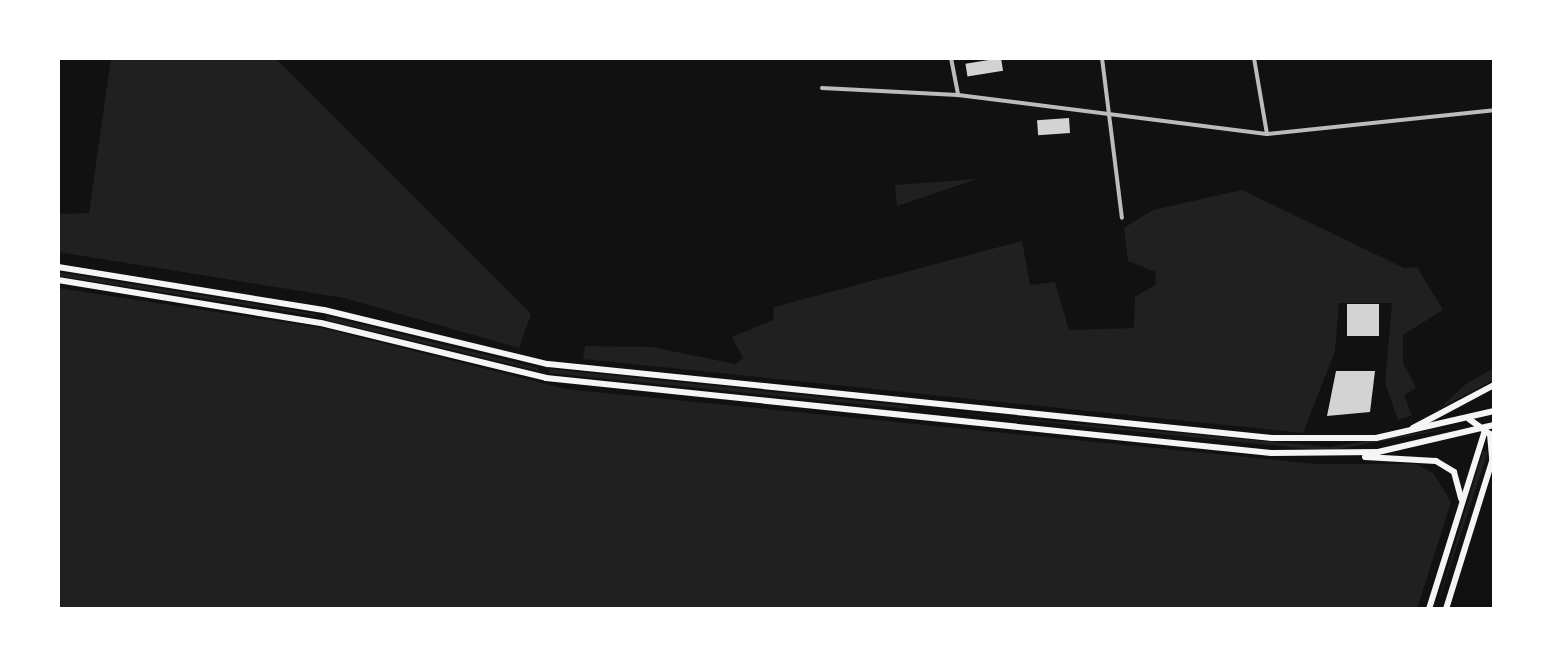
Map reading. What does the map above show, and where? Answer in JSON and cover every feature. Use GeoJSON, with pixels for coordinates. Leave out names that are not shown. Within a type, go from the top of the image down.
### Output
{"type":"FeatureCollection","features":[{"type":"Feature","properties":{"kind":"main road"},"geometry":{"type":"LineString","coordinates":[[58,267],[324,310],[548,364],[1302,441],[1405,432],[1494,410],[1429,609]]}},
{"type":"Feature","properties":{"kind":"main road"},"geometry":{"type":"LineString","coordinates":[[58,280],[321,323],[546,378],[1329,456],[1436,461],[1458,479],[1459,510]]}},
{"type":"Feature","properties":{"kind":"main road"},"geometry":{"type":"LineString","coordinates":[[321,323],[324,310]]}},
{"type":"Feature","properties":{"kind":"main road"},"geometry":{"type":"LineString","coordinates":[[1405,432],[1494,385]]}},
{"type":"Feature","properties":{"kind":"main road"},"geometry":{"type":"LineString","coordinates":[[913,400],[913,416]]}},
{"type":"Feature","properties":{"kind":"main road"},"geometry":{"type":"LineString","coordinates":[[1462,419],[1490,426]]}},
{"type":"Feature","properties":{"kind":"main road"},"geometry":{"type":"LineString","coordinates":[[1329,456],[1490,426]]}},
{"type":"Feature","properties":{"kind":"main road"},"geometry":{"type":"LineString","coordinates":[[1446,609],[1493,455],[1490,426]]}},
{"type":"Feature","properties":{"kind":"street"},"geometry":{"type":"LineString","coordinates":[[951,58],[958,95]]}},
{"type":"Feature","properties":{"kind":"street"},"geometry":{"type":"LineString","coordinates":[[1102,58],[1122,218]]}},
{"type":"Feature","properties":{"kind":"street"},"geometry":{"type":"LineString","coordinates":[[1254,58],[1267,134]]}},
{"type":"Feature","properties":{"kind":"street"},"geometry":{"type":"LineString","coordinates":[[822,88],[958,95],[1267,134],[1494,110]]}},
{"type":"Feature","properties":{"kind":"shaded area"},"geometry":{"type":"Polygon","coordinates":[[[111,58],[275,58],[531,314],[519,348],[344,298],[58,252],[58,214],[89,213],[111,58]]]}},
{"type":"Feature","properties":{"kind":"shaded area"},"geometry":{"type":"Polygon","coordinates":[[[977,179],[897,206],[895,185],[977,179]]]}},
{"type":"Feature","properties":{"kind":"shaded area"},"geometry":{"type":"Polygon","coordinates":[[[1242,190],[1404,268],[1417,267],[1443,310],[1403,335],[1403,363],[1416,388],[1404,395],[1412,415],[1398,420],[1385,383],[1392,303],[1339,303],[1335,351],[1303,433],[583,359],[585,346],[652,347],[735,364],[743,358],[732,337],[773,320],[774,307],[1022,241],[1030,285],[1055,282],[1069,330],[1134,328],[1135,297],[1155,285],[1156,272],[1128,261],[1124,228],[1153,210],[1242,190]]]}},
{"type":"Feature","properties":{"kind":"shaded area"},"geometry":{"type":"Polygon","coordinates":[[[58,272],[316,314],[317,316],[58,276],[58,272]]]}},
{"type":"Feature","properties":{"kind":"shaded area"},"geometry":{"type":"Polygon","coordinates":[[[58,288],[322,328],[566,389],[1316,464],[1416,464],[1433,473],[1451,502],[1417,609],[58,609],[58,288]]]}},
{"type":"Feature","properties":{"kind":"shaded area"},"geometry":{"type":"Polygon","coordinates":[[[327,316],[538,368],[539,371],[326,320],[327,316]]]}},
{"type":"Feature","properties":{"kind":"shaded area"},"geometry":{"type":"Polygon","coordinates":[[[1494,368],[1494,380],[1440,408],[1466,384],[1494,368]]]}},
{"type":"Feature","properties":{"kind":"shaded area"},"geometry":{"type":"Polygon","coordinates":[[[550,369],[908,406],[910,409],[549,373],[550,369]]]}},
{"type":"Feature","properties":{"kind":"shaded area"},"geometry":{"type":"Polygon","coordinates":[[[916,409],[1329,447],[1469,425],[1329,451],[916,409]]]}},
{"type":"Feature","properties":{"kind":"shaded area"},"geometry":{"type":"Polygon","coordinates":[[[1483,451],[1488,452],[1436,609],[1483,451]]]}},
{"type":"Feature","properties":{"kind":"building"},"geometry":{"type":"Polygon","coordinates":[[[1001,58],[1003,71],[967,76],[965,64],[1001,58]]]}},
{"type":"Feature","properties":{"kind":"building"},"geometry":{"type":"Polygon","coordinates":[[[1069,118],[1070,133],[1038,135],[1037,120],[1069,118]]]}},
{"type":"Feature","properties":{"kind":"building"},"geometry":{"type":"Polygon","coordinates":[[[1347,304],[1379,304],[1379,336],[1347,336],[1347,304]]]}},
{"type":"Feature","properties":{"kind":"building"},"geometry":{"type":"Polygon","coordinates":[[[1336,371],[1375,371],[1370,412],[1327,416],[1336,371]]]}}]}
